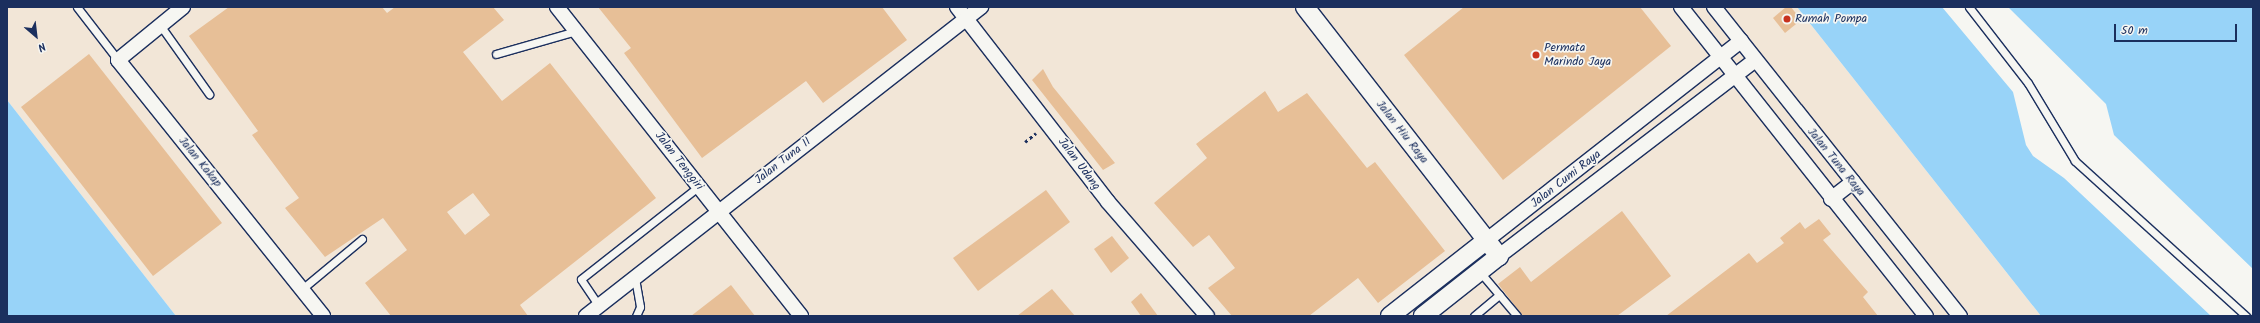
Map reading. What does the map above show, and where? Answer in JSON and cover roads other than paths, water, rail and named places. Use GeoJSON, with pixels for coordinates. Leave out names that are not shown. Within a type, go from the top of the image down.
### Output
{"type":"FeatureCollection","features":[{"type":"Feature","properties":{"kind":"street"},"geometry":{"type":"LineString","coordinates":[[118,60],[184,7]]}},
{"type":"Feature","properties":{"kind":"street","name":"Jalan Tenggiri"},"geometry":{"type":"LineString","coordinates":[[557,7],[801,316]]}},
{"type":"Feature","properties":{"kind":"street","name":"Jalan Udang"},"geometry":{"type":"LineString","coordinates":[[957,7],[1108,202],[1207,316]]}},
{"type":"Feature","properties":{"kind":"street","name":"Jalan Tuna II"},"geometry":{"type":"LineString","coordinates":[[586,316],[981,7]]}},
{"type":"Feature","properties":{"kind":"street","name":"Jalan Hiu Raya"},"geometry":{"type":"LineString","coordinates":[[1305,7],[1499,256]]}},
{"type":"Feature","properties":{"kind":"street"},"geometry":{"type":"LineString","coordinates":[[1681,7],[1719,59],[1926,316]]}},
{"type":"Feature","properties":{"kind":"street","name":"Jalan Tuna Raya"},"geometry":{"type":"LineString","coordinates":[[1714,7],[1960,316]]}},
{"type":"Feature","properties":{"kind":"street","name":"Jalan Cumi Raya"},"geometry":{"type":"LineString","coordinates":[[1396,313],[1487,240],[1638,124],[1741,41]]}},
{"type":"Feature","properties":{"kind":"street","name":"Jalan Kakap"},"geometry":{"type":"LineString","coordinates":[[118,60],[323,316]]}},
{"type":"Feature","properties":{"kind":"street","name":"Jalan Cumi Raya"},"geometry":{"type":"LineString","coordinates":[[1423,316],[1755,60]]}},
{"type":"Feature","properties":{"kind":"street"},"geometry":{"type":"LineString","coordinates":[[1638,124],[1651,140]]}},
{"type":"Feature","properties":{"kind":"street"},"geometry":{"type":"LineString","coordinates":[[1832,199],[1853,182]]}},
{"type":"Feature","properties":{"kind":"lane","name":"Jalan Kakap"},"geometry":{"type":"LineString","coordinates":[[77,7],[118,60]]}},
{"type":"Feature","properties":{"kind":"lane"},"geometry":{"type":"LineString","coordinates":[[1969,7],[2028,84],[2074,161],[2246,316]]}},
{"type":"Feature","properties":{"kind":"lane"},"geometry":{"type":"LineString","coordinates":[[160,25],[210,94]]}},
{"type":"Feature","properties":{"kind":"lane"},"geometry":{"type":"LineString","coordinates":[[496,54],[576,31]]}},
{"type":"Feature","properties":{"kind":"lane"},"geometry":{"type":"LineString","coordinates":[[599,306],[581,279],[698,186]]}},
{"type":"Feature","properties":{"kind":"lane"},"geometry":{"type":"LineString","coordinates":[[302,289],[362,239]]}},
{"type":"Feature","properties":{"kind":"lane"},"geometry":{"type":"LineString","coordinates":[[1480,272],[1516,316]]}},
{"type":"Feature","properties":{"kind":"lane"},"geometry":{"type":"LineString","coordinates":[[635,278],[640,307],[636,316]]}},
{"type":"Feature","properties":{"kind":"lane"},"geometry":{"type":"LineString","coordinates":[[1474,316],[1499,295]]}},
{"type":"Feature","properties":{"kind":"water"},"geometry":{"type":"Polygon","coordinates":[[[1797,7],[1942,7],[2013,92],[2026,145],[2033,156],[2064,178],[2211,316],[2041,316],[1797,7]]]}},
{"type":"Feature","properties":{"kind":"water"},"geometry":{"type":"Polygon","coordinates":[[[2008,7],[2253,7],[2253,269],[2114,135],[2106,104],[2008,7]]]}},
{"type":"Feature","properties":{"kind":"water"},"geometry":{"type":"Polygon","coordinates":[[[7,100],[176,316],[7,316],[7,100]]]}},
{"type":"Feature","properties":{"kind":"place","name":"Rumah Pompa"},"geometry":{"type":"Point","coordinates":[1787,19]}},
{"type":"Feature","properties":{"kind":"place","name":"Permata Marindo Jaya"},"geometry":{"type":"Point","coordinates":[1536,55]}}]}
